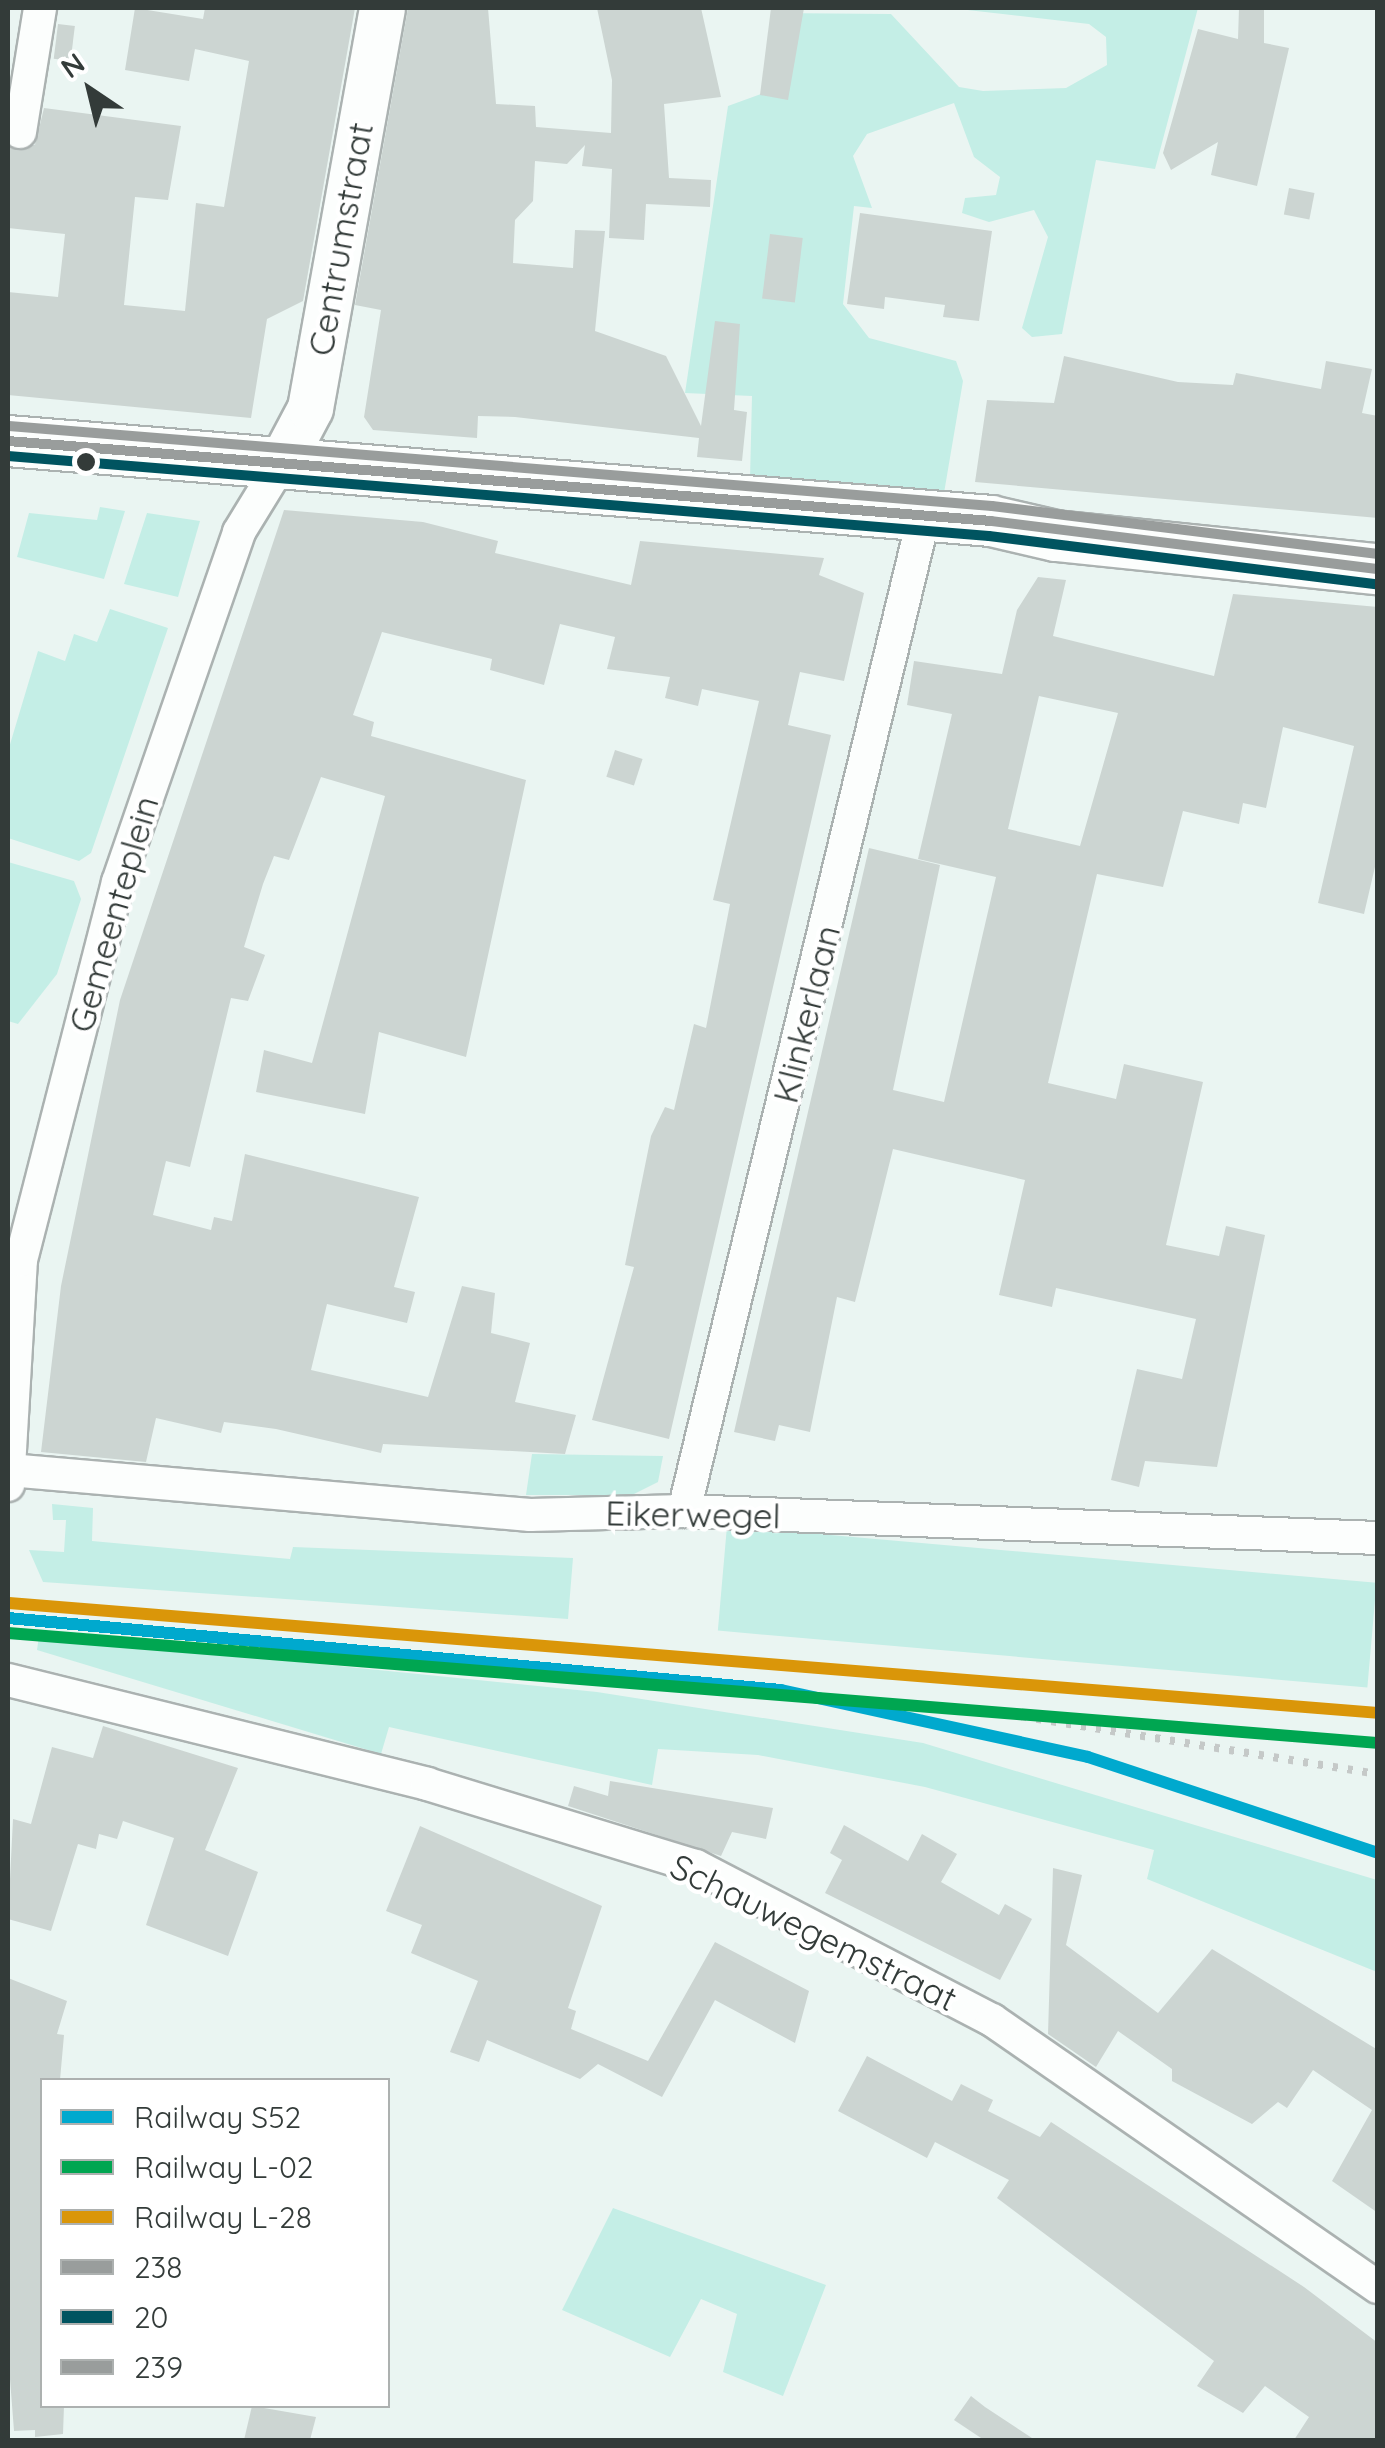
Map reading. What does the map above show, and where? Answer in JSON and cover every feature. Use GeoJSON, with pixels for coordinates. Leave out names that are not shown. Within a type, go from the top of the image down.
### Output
{"type":"FeatureCollection","features":[{"type":"Feature","properties":{"kind":"main road","name":"Centrumstraat"},"geometry":{"type":"LineString","coordinates":[[280,464],[310,408],[382,8]]}},
{"type":"Feature","properties":{"kind":"main road"},"geometry":{"type":"LineString","coordinates":[[8,441],[924,516],[1378,569]]}},
{"type":"Feature","properties":{"kind":"street"},"geometry":{"type":"LineString","coordinates":[[20,132],[40,8]]}},
{"type":"Feature","properties":{"kind":"street","name":"Gemeenteplein"},"geometry":{"type":"LineString","coordinates":[[8,1478],[21,1260],[118,882],[239,532],[280,464]]}},
{"type":"Feature","properties":{"kind":"street","name":"Klinkerlaan"},"geometry":{"type":"LineString","coordinates":[[684,1511],[924,516]]}},
{"type":"Feature","properties":{"kind":"street","name":"Eikerwegel"},"geometry":{"type":"LineString","coordinates":[[8,1478],[530,1515],[684,1511],[1378,1538]]}},
{"type":"Feature","properties":{"kind":"street","name":"Schauwegemstraat"},"geometry":{"type":"LineString","coordinates":[[8,1680],[408,1778],[696,1866],[992,2020],[1378,2287]]}},
{"type":"Feature","properties":{"kind":"green space"},"geometry":{"type":"Polygon","coordinates":[[[950,8],[1198,8],[1155,169],[1096,160],[1062,334],[1032,337],[1022,328],[1048,237],[1034,210],[989,222],[962,213],[965,198],[996,195],[1000,177],[974,157],[954,103],[867,134],[853,156],[872,208],[854,206],[843,304],[869,338],[956,361],[963,381],[944,493],[750,479],[752,396],[685,393],[728,106],[761,94],[772,13],[891,14],[959,87],[983,91],[1066,88],[1107,65],[1106,37],[1089,24],[950,8]]]}},
{"type":"Feature","properties":{"kind":"green space"},"geometry":{"type":"Polygon","coordinates":[[[100,507],[125,511],[104,579],[17,557],[29,513],[97,520],[100,507]]]}},
{"type":"Feature","properties":{"kind":"green space"},"geometry":{"type":"Polygon","coordinates":[[[147,513],[200,521],[178,597],[124,584],[147,513]]]}},
{"type":"Feature","properties":{"kind":"green space"},"geometry":{"type":"Polygon","coordinates":[[[110,609],[168,628],[91,853],[79,861],[8,838],[8,751],[38,651],[65,661],[74,634],[97,642],[110,609]]]}},
{"type":"Feature","properties":{"kind":"green space"},"geometry":{"type":"Polygon","coordinates":[[[8,862],[74,881],[81,899],[57,974],[18,1024],[8,1021],[8,862]]]}},
{"type":"Feature","properties":{"kind":"green space"},"geometry":{"type":"Polygon","coordinates":[[[532,1454],[663,1456],[658,1482],[632,1495],[526,1495],[532,1454]]]}},
{"type":"Feature","properties":{"kind":"green space"},"geometry":{"type":"Polygon","coordinates":[[[52,1504],[93,1508],[92,1541],[290,1559],[293,1547],[573,1558],[568,1619],[43,1582],[29,1550],[64,1552],[66,1520],[53,1520],[52,1504]]]}},
{"type":"Feature","properties":{"kind":"green space"},"geometry":{"type":"Polygon","coordinates":[[[727,1526],[1377,1583],[1367,1687],[718,1631],[727,1526]]]}},
{"type":"Feature","properties":{"kind":"green space"},"geometry":{"type":"Polygon","coordinates":[[[39,1636],[597,1692],[923,1743],[1377,1880],[1377,1972],[1147,1879],[1154,1850],[925,1787],[758,1755],[658,1749],[652,1785],[389,1727],[381,1754],[37,1650],[39,1636]]]}},
{"type":"Feature","properties":{"kind":"green space"},"geometry":{"type":"Polygon","coordinates":[[[613,2208],[826,2285],[783,2396],[723,2372],[737,2314],[701,2299],[670,2357],[562,2310],[613,2208]]]}},
{"type":"Feature","properties":{"kind":"building"},"geometry":{"type":"Polygon","coordinates":[[[135,8],[203,19],[205,8],[355,8],[303,301],[267,319],[251,418],[8,395],[8,292],[58,297],[65,234],[8,228],[8,147],[35,145],[44,108],[181,126],[168,200],[135,197],[124,305],[185,311],[196,203],[224,207],[249,61],[195,49],[189,81],[125,70],[135,8]]]}},
{"type":"Feature","properties":{"kind":"building"},"geometry":{"type":"Polygon","coordinates":[[[408,8],[488,8],[496,104],[535,106],[536,127],[611,133],[612,80],[597,8],[701,8],[721,97],[664,104],[669,178],[711,180],[710,207],[646,204],[644,240],[609,238],[612,169],[582,166],[585,145],[567,164],[535,161],[533,201],[515,220],[513,263],[573,268],[575,230],[605,231],[595,331],[666,356],[701,426],[715,321],[740,324],[734,410],[747,412],[742,461],[697,457],[699,438],[515,417],[478,416],[477,438],[373,430],[364,417],[381,310],[355,305],[408,8]]]}},
{"type":"Feature","properties":{"kind":"building"},"geometry":{"type":"Polygon","coordinates":[[[771,8],[804,8],[788,100],[760,95],[771,8]]]}},
{"type":"Feature","properties":{"kind":"building"},"geometry":{"type":"Polygon","coordinates":[[[1239,8],[1264,8],[1264,43],[1289,48],[1257,186],[1211,175],[1218,142],[1171,170],[1163,153],[1198,29],[1238,39],[1239,8]]]}},
{"type":"Feature","properties":{"kind":"building"},"geometry":{"type":"Polygon","coordinates":[[[58,24],[75,26],[71,61],[54,59],[58,24]]]}},
{"type":"Feature","properties":{"kind":"building"},"geometry":{"type":"Polygon","coordinates":[[[1289,188],[1315,193],[1309,219],[1284,215],[1289,188]]]}},
{"type":"Feature","properties":{"kind":"building"},"geometry":{"type":"Polygon","coordinates":[[[860,213],[992,231],[979,321],[943,317],[945,305],[885,297],[884,309],[847,304],[860,213]]]}},
{"type":"Feature","properties":{"kind":"building"},"geometry":{"type":"Polygon","coordinates":[[[770,234],[803,238],[795,303],[762,299],[770,234]]]}},
{"type":"Feature","properties":{"kind":"building"},"geometry":{"type":"Polygon","coordinates":[[[1064,356],[1178,382],[1233,385],[1236,373],[1321,389],[1326,361],[1372,369],[1362,413],[1378,416],[1378,518],[975,482],[987,400],[1054,403],[1064,356]]]}},
{"type":"Feature","properties":{"kind":"building"},"geometry":{"type":"Polygon","coordinates":[[[284,510],[423,522],[498,541],[495,553],[631,585],[640,541],[824,558],[819,575],[864,593],[844,681],[800,672],[788,725],[831,735],[669,1439],[592,1420],[634,1267],[625,1265],[651,1136],[665,1107],[674,1110],[694,1024],[706,1028],[730,904],[713,900],[759,701],[702,689],[698,706],[665,698],[670,677],[607,669],[615,637],[560,624],[544,685],[490,670],[492,659],[382,632],[353,715],[374,722],[371,736],[526,780],[466,1057],[379,1032],[365,1114],[256,1092],[264,1050],[312,1063],[385,796],[321,777],[289,860],[274,856],[263,884],[244,947],[265,955],[248,1001],[231,998],[190,1167],[166,1161],[153,1215],[211,1230],[214,1217],[232,1221],[245,1154],[419,1197],[394,1287],[415,1292],[407,1323],[327,1304],[311,1370],[428,1397],[462,1286],[495,1293],[491,1333],[530,1343],[515,1402],[576,1415],[565,1454],[383,1444],[381,1453],[276,1429],[224,1422],[221,1433],[156,1418],[146,1462],[41,1452],[61,1286],[120,1000],[284,510]]]}},
{"type":"Feature","properties":{"kind":"building"},"geometry":{"type":"Polygon","coordinates":[[[1038,577],[1066,580],[1053,636],[1214,676],[1233,594],[1378,607],[1378,854],[1364,914],[1318,903],[1354,746],[1283,727],[1266,808],[1243,803],[1239,824],[1183,811],[1163,887],[1097,874],[1048,1083],[1116,1099],[1124,1064],[1203,1082],[1166,1245],[1219,1256],[1226,1226],[1265,1235],[1217,1467],[1145,1461],[1139,1487],[1111,1480],[1137,1369],[1182,1379],[1196,1319],[1056,1288],[1052,1307],[999,1295],[1025,1180],[893,1149],[855,1302],[837,1297],[810,1432],[779,1425],[775,1441],[734,1432],[869,848],[940,865],[893,1090],[944,1102],[996,877],[918,859],[952,714],[907,705],[914,661],[1002,674],[1017,610],[1038,577]],[[1039,696],[1008,829],[1080,846],[1118,713],[1039,696]]]}},
{"type":"Feature","properties":{"kind":"building"},"geometry":{"type":"Polygon","coordinates":[[[615,750],[643,759],[634,786],[606,777],[615,750]]]}},
{"type":"Feature","properties":{"kind":"building"},"geometry":{"type":"Polygon","coordinates":[[[103,1726],[238,1768],[205,1850],[258,1872],[228,1956],[146,1925],[174,1838],[123,1821],[117,1839],[99,1834],[96,1849],[78,1844],[51,1931],[8,1919],[13,1819],[31,1824],[52,1747],[93,1758],[103,1726]]]}},
{"type":"Feature","properties":{"kind":"building"},"geometry":{"type":"Polygon","coordinates":[[[610,1781],[773,1808],[766,1839],[732,1832],[721,1856],[568,1806],[574,1786],[608,1796],[610,1781]]]}},
{"type":"Feature","properties":{"kind":"building"},"geometry":{"type":"Polygon","coordinates":[[[844,1825],[908,1861],[922,1834],[957,1854],[941,1882],[999,1915],[1005,1904],[1032,1919],[1000,1980],[825,1893],[842,1860],[830,1853],[844,1825]]]}},
{"type":"Feature","properties":{"kind":"building"},"geometry":{"type":"Polygon","coordinates":[[[420,1826],[602,1906],[568,2008],[576,2011],[571,2029],[648,2061],[715,1942],[809,1991],[795,2043],[715,2000],[662,2097],[598,2064],[580,2079],[487,2040],[479,2062],[450,2052],[478,1981],[411,1953],[422,1925],[386,1911],[420,1826]]]}},
{"type":"Feature","properties":{"kind":"building"},"geometry":{"type":"Polygon","coordinates":[[[1053,1868],[1082,1875],[1066,1945],[1158,2013],[1212,1949],[1378,2050],[1378,2213],[1332,2181],[1372,2110],[1313,2070],[1287,2108],[1278,2102],[1252,2124],[1172,2081],[1172,2069],[1118,2031],[1096,2067],[1048,2034],[1053,1868]]]}},
{"type":"Feature","properties":{"kind":"building"},"geometry":{"type":"Polygon","coordinates":[[[8,1978],[67,2001],[57,2034],[64,2035],[60,2078],[40,2078],[40,2408],[64,2408],[63,2434],[35,2437],[35,2430],[14,2431],[8,2353],[8,1978]]]}},
{"type":"Feature","properties":{"kind":"building"},"geometry":{"type":"Polygon","coordinates":[[[867,2056],[952,2101],[961,2084],[993,2100],[988,2111],[1040,2137],[1051,2122],[1304,2287],[1378,2343],[1378,2440],[1294,2440],[1309,2417],[1265,2386],[1243,2413],[1197,2386],[1214,2361],[997,2198],[1009,2180],[935,2142],[927,2158],[838,2111],[867,2056]]]}},
{"type":"Feature","properties":{"kind":"building"},"geometry":{"type":"Polygon","coordinates":[[[971,2396],[1035,2440],[984,2440],[954,2420],[971,2396]]]}},
{"type":"Feature","properties":{"kind":"building"},"geometry":{"type":"Polygon","coordinates":[[[252,2408],[316,2417],[310,2440],[244,2440],[252,2408]]]}},
{"type":"Feature","properties":{"kind":"railway"},"geometry":{"type":"LineString","coordinates":[[1007,1714],[1378,1774]]}},
{"type":"Feature","properties":{"kind":"rail line","name":"L-28"},"geometry":{"type":"LineString","coordinates":[[9,1603],[1378,1713]]}},
{"type":"Feature","properties":{"kind":"rail line","name":"S52"},"geometry":{"type":"LineString","coordinates":[[8,1618],[781,1690],[1088,1757],[1378,1853]]}},
{"type":"Feature","properties":{"kind":"rail line","name":"L-02"},"geometry":{"type":"LineString","coordinates":[[8,1633],[1377,1743]]}},
{"type":"Feature","properties":{"kind":"transit line","name":"239"},"geometry":{"type":"LineString","coordinates":[[9,426],[992,506],[1378,554]]}},
{"type":"Feature","properties":{"kind":"transit line","name":"238"},"geometry":{"type":"LineString","coordinates":[[8,441],[991,521],[1378,569]]}},
{"type":"Feature","properties":{"kind":"transit line","name":"20"},"geometry":{"type":"LineString","coordinates":[[8,456],[989,536],[1376,584]]}}]}
